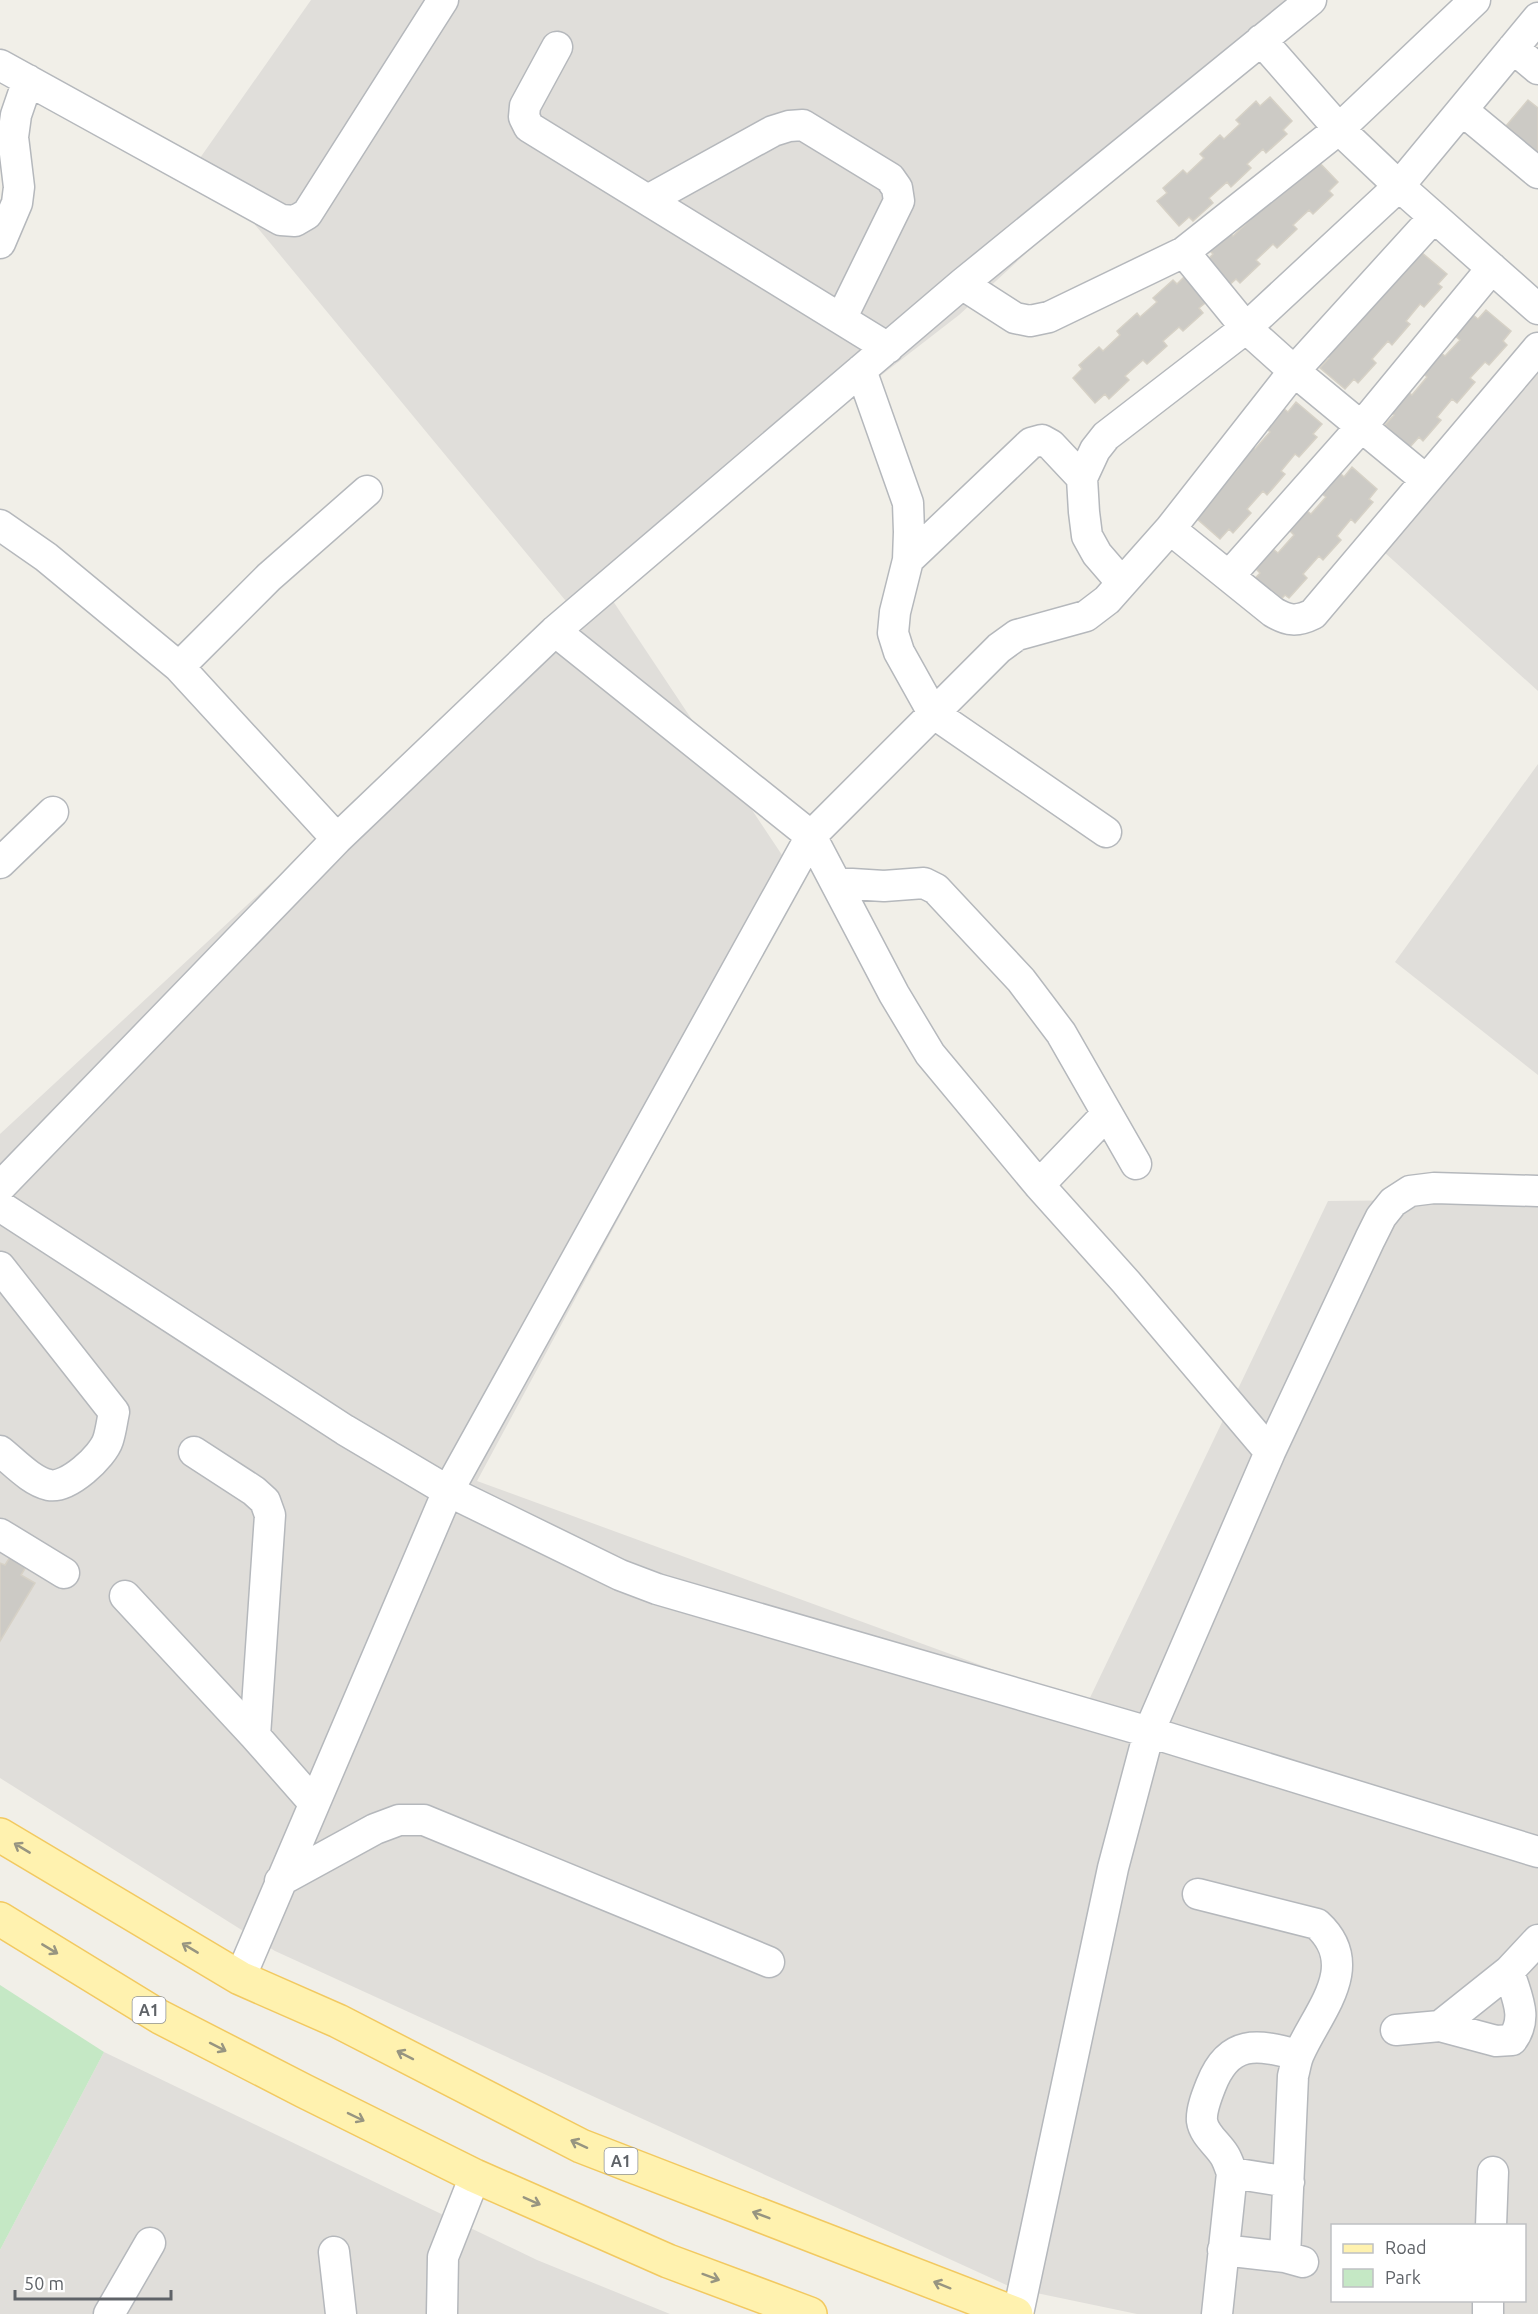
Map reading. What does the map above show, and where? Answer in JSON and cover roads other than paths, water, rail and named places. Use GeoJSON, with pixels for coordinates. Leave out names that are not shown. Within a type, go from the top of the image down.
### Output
{"type":"FeatureCollection","features":[{"type":"Feature","properties":{"kind":"main road","name":"A1"},"geometry":{"type":"LineString","coordinates":[[0,1835],[240,1978],[338,2021],[581,2146],[967,2306],[1017,2314]]}},
{"type":"Feature","properties":{"kind":"main road","name":"A1"},"geometry":{"type":"LineString","coordinates":[[0,1919],[160,2017],[475,2175],[668,2261],[810,2314]]}},
{"type":"Feature","properties":{"kind":"street"},"geometry":{"type":"LineString","coordinates":[[0,64],[281,220],[295,221],[307,214],[443,0]]}},
{"type":"Feature","properties":{"kind":"street"},"geometry":{"type":"LineString","coordinates":[[0,1187],[337,839],[555,631],[962,284],[1311,0]]}},
{"type":"Feature","properties":{"kind":"street"},"geometry":{"type":"LineString","coordinates":[[962,284],[1015,318],[1030,321],[1048,317],[1184,252],[1339,129],[1474,0]]}},
{"type":"Feature","properties":{"kind":"street"},"geometry":{"type":"LineString","coordinates":[[1122,583],[1097,554],[1087,536],[1082,478],[1095,450],[1106,436],[1246,328],[1399,186],[1538,18]]}},
{"type":"Feature","properties":{"kind":"street"},"geometry":{"type":"LineString","coordinates":[[1261,40],[1339,129],[1399,186],[1538,309]]}},
{"type":"Feature","properties":{"kind":"street"},"geometry":{"type":"LineString","coordinates":[[557,47],[525,106],[524,117],[529,127],[888,348]]}},
{"type":"Feature","properties":{"kind":"street"},"geometry":{"type":"LineString","coordinates":[[1513,48],[1538,69]]}},
{"type":"Feature","properties":{"kind":"street"},"geometry":{"type":"LineString","coordinates":[[0,243],[9,197],[19,188],[13,137],[16,115],[28,80]]}},
{"type":"Feature","properties":{"kind":"street"},"geometry":{"type":"LineString","coordinates":[[1462,111],[1538,173]]}},
{"type":"Feature","properties":{"kind":"street"},"geometry":{"type":"LineString","coordinates":[[648,200],[773,131],[789,126],[803,125],[890,178],[897,188],[899,201],[841,319]]}},
{"type":"Feature","properties":{"kind":"street"},"geometry":{"type":"LineString","coordinates":[[240,1978],[448,1491],[811,836],[999,648],[1017,635],[1086,616],[1107,600],[1170,529],[1294,371],[1434,217]]}},
{"type":"Feature","properties":{"kind":"street"},"geometry":{"type":"LineString","coordinates":[[1184,252],[1246,328],[1294,371],[1426,480]]}},
{"type":"Feature","properties":{"kind":"street"},"geometry":{"type":"LineString","coordinates":[[1229,576],[1361,427],[1492,268]]}},
{"type":"Feature","properties":{"kind":"street"},"geometry":{"type":"LineString","coordinates":[[1170,529],[1286,620],[1300,620],[1313,614],[1538,348]]}},
{"type":"Feature","properties":{"kind":"street"},"geometry":{"type":"LineString","coordinates":[[861,370],[908,503],[908,560],[895,612],[893,633],[899,652],[933,713],[1106,832]]}},
{"type":"Feature","properties":{"kind":"street"},"geometry":{"type":"LineString","coordinates":[[908,560],[1031,443],[1042,440],[1051,445],[1082,478]]}},
{"type":"Feature","properties":{"kind":"street"},"geometry":{"type":"LineString","coordinates":[[179,667],[269,577],[367,491]]}},
{"type":"Feature","properties":{"kind":"street"},"geometry":{"type":"LineString","coordinates":[[0,525],[46,557],[179,667],[337,839]]}},
{"type":"Feature","properties":{"kind":"street"},"geometry":{"type":"LineString","coordinates":[[555,631],[811,836],[894,994],[930,1054],[1039,1185],[1126,1282],[1270,1452]]}},
{"type":"Feature","properties":{"kind":"street"},"geometry":{"type":"LineString","coordinates":[[0,863],[53,812]]}},
{"type":"Feature","properties":{"kind":"street"},"geometry":{"type":"LineString","coordinates":[[836,883],[884,886],[924,883],[936,889],[1021,980],[1060,1033],[1136,1164]]}},
{"type":"Feature","properties":{"kind":"street"},"geometry":{"type":"LineString","coordinates":[[1039,1185],[1107,1114]]}},
{"type":"Feature","properties":{"kind":"street"},"geometry":{"type":"LineString","coordinates":[[1017,2314],[1113,1868],[1149,1732],[1270,1452],[1373,1232],[1393,1202],[1410,1191],[1434,1188],[1538,1191]]}},
{"type":"Feature","properties":{"kind":"street"},"geometry":{"type":"LineString","coordinates":[[0,1206],[345,1431],[448,1491],[620,1575],[657,1589],[1149,1732],[1538,1852]]}},
{"type":"Feature","properties":{"kind":"street"},"geometry":{"type":"LineString","coordinates":[[0,1451],[36,1479],[49,1485],[60,1486],[81,1474],[108,1442],[114,1412],[3,1279]]}},
{"type":"Feature","properties":{"kind":"street"},"geometry":{"type":"LineString","coordinates":[[194,1452],[254,1491],[265,1502],[270,1515],[255,1736]]}},
{"type":"Feature","properties":{"kind":"street"},"geometry":{"type":"LineString","coordinates":[[0,1534],[64,1573]]}},
{"type":"Feature","properties":{"kind":"street"},"geometry":{"type":"LineString","coordinates":[[125,1596],[314,1803]]}},
{"type":"Feature","properties":{"kind":"street"},"geometry":{"type":"LineString","coordinates":[[280,1881],[375,1829],[399,1820],[424,1820],[769,1962]]}},
{"type":"Feature","properties":{"kind":"street"},"geometry":{"type":"LineString","coordinates":[[1198,1894],[1317,1924],[1328,1935],[1335,1950],[1337,1975],[1328,2002],[1298,2055],[1293,2076],[1289,2182],[1294,2260],[1223,2250]]}},
{"type":"Feature","properties":{"kind":"street"},"geometry":{"type":"LineString","coordinates":[[1440,2026],[1509,1971],[1538,1940]]}},
{"type":"Feature","properties":{"kind":"street"},"geometry":{"type":"LineString","coordinates":[[1396,2030],[1440,2026],[1496,2041],[1512,2040],[1519,2030],[1522,2019],[1509,1971]]}},
{"type":"Feature","properties":{"kind":"street"},"geometry":{"type":"LineString","coordinates":[[1217,2314],[1232,2173],[1224,2155],[1210,2137],[1202,2121],[1206,2097],[1217,2068],[1233,2052],[1247,2048],[1268,2047],[1298,2055]]}},
{"type":"Feature","properties":{"kind":"street"},"geometry":{"type":"LineString","coordinates":[[1491,2224],[1493,2172]]}},
{"type":"Feature","properties":{"kind":"street"},"geometry":{"type":"LineString","coordinates":[[1232,2173],[1289,2182]]}},
{"type":"Feature","properties":{"kind":"street"},"geometry":{"type":"LineString","coordinates":[[442,2314],[443,2257],[475,2175]]}},
{"type":"Feature","properties":{"kind":"street"},"geometry":{"type":"LineString","coordinates":[[109,2314],[150,2243]]}},
{"type":"Feature","properties":{"kind":"street"},"geometry":{"type":"LineString","coordinates":[[334,2252],[341,2314]]}}]}
